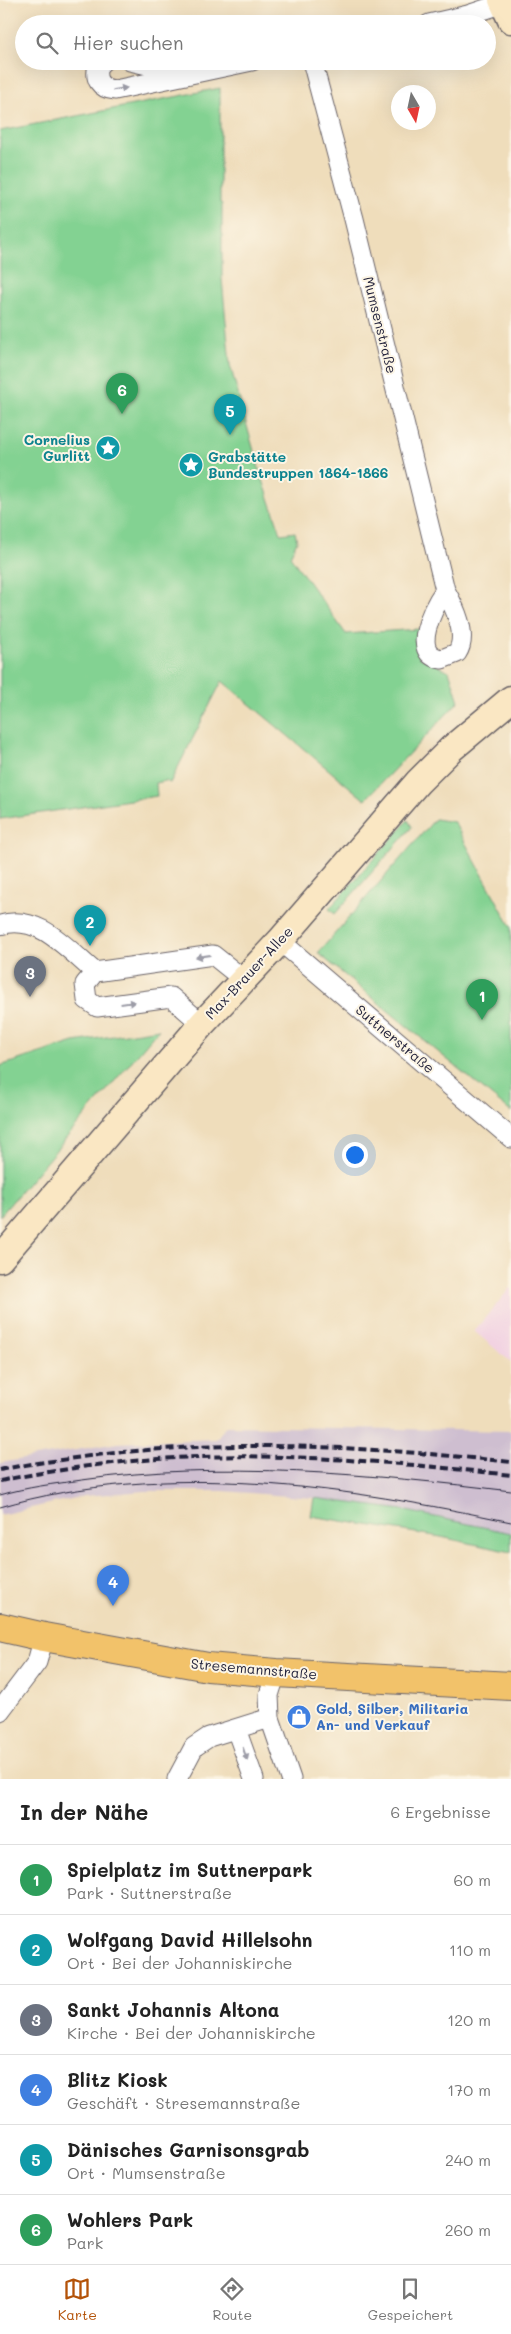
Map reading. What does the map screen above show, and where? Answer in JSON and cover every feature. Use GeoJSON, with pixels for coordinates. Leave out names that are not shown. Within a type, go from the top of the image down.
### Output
{"type":"FeatureCollection","features":[{"type":"Feature","properties":{"kind":"main road","name":"Max-Brauer-Allee"},"geometry":{"type":"LineString","coordinates":[[0,1259],[202,1024],[280,941],[418,782],[452,749],[511,699]]}},
{"type":"Feature","properties":{"kind":"main road","name":"Stresemannstraße"},"geometry":{"type":"LineString","coordinates":[[0,1626],[44,1637],[208,1667],[276,1673],[511,1686]]}},
{"type":"Feature","properties":{"kind":"street"},"geometry":{"type":"LineString","coordinates":[[468,15],[506,8]]}},
{"type":"Feature","properties":{"kind":"street"},"geometry":{"type":"LineString","coordinates":[[97,70],[101,86],[108,90],[211,70]]}},
{"type":"Feature","properties":{"kind":"street"},"geometry":{"type":"LineString","coordinates":[[167,70],[188,75]]}},
{"type":"Feature","properties":{"kind":"street","name":"Mumsenstraße"},"geometry":{"type":"LineString","coordinates":[[314,70],[354,219],[445,590]]}},
{"type":"Feature","properties":{"kind":"street"},"geometry":{"type":"LineString","coordinates":[[0,926],[20,922],[41,928],[95,972]]}},
{"type":"Feature","properties":{"kind":"street","name":"Suttnerstraße"},"geometry":{"type":"LineString","coordinates":[[280,941],[511,1138]]}},
{"type":"Feature","properties":{"kind":"street"},"geometry":{"type":"LineString","coordinates":[[202,1024],[171,996],[97,1007],[87,1000],[85,984],[95,972],[213,955],[243,979]]}},
{"type":"Feature","properties":{"kind":"street"},"geometry":{"type":"LineString","coordinates":[[0,1711],[37,1662],[44,1637]]}},
{"type":"Feature","properties":{"kind":"street"},"geometry":{"type":"LineString","coordinates":[[276,1673],[268,1696],[270,1718],[291,1779]]}},
{"type":"Feature","properties":{"kind":"street"},"geometry":{"type":"LineString","coordinates":[[177,1779],[194,1747],[209,1737],[270,1718]]}},
{"type":"Feature","properties":{"kind":"street"},"geometry":{"type":"LineString","coordinates":[[236,1729],[254,1779]]}},
{"type":"Feature","properties":{"kind":"shaded area"},"geometry":{"type":"Polygon","coordinates":[[[511,1287],[511,1362],[474,1331],[511,1287]]]}},
{"type":"Feature","properties":{"kind":"shaded area"},"geometry":{"type":"Polygon","coordinates":[[[226,1426],[511,1431],[511,1533],[402,1510],[314,1498],[223,1491],[145,1491],[84,1496],[0,1515],[0,1463],[117,1443],[216,1439],[226,1426]]]}},
{"type":"Feature","properties":{"kind":"green space"},"geometry":{"type":"Polygon","coordinates":[[[220,88],[222,279],[230,365],[257,462],[281,534],[295,532],[297,541],[290,556],[346,634],[419,629],[419,657],[449,671],[459,701],[365,800],[222,681],[170,783],[165,781],[156,783],[157,796],[0,819],[0,131],[220,88]]]}},
{"type":"Feature","properties":{"kind":"green space"},"geometry":{"type":"Polygon","coordinates":[[[435,819],[454,822],[511,927],[511,1112],[318,953],[435,819]]]}},
{"type":"Feature","properties":{"kind":"green space"},"geometry":{"type":"Polygon","coordinates":[[[408,820],[412,827],[335,914],[329,909],[408,820]]]}},
{"type":"Feature","properties":{"kind":"green space"},"geometry":{"type":"Polygon","coordinates":[[[159,1029],[0,1216],[0,1066],[74,1042],[159,1029]]]}},
{"type":"Feature","properties":{"kind":"green space"},"geometry":{"type":"Polygon","coordinates":[[[314,1498],[402,1510],[511,1533],[511,1552],[441,1537],[311,1516],[314,1498]]]}},
{"type":"Feature","properties":{"kind":"tram line"},"geometry":{"type":"LineString","coordinates":[[0,1495],[51,1484],[135,1474],[242,1470],[405,1479],[511,1491]]}},
{"type":"Feature","properties":{"kind":"tram line"},"geometry":{"type":"LineString","coordinates":[[0,1507],[63,1492],[126,1484],[191,1481],[256,1483],[321,1489],[449,1509],[511,1522]]}},
{"type":"Feature","properties":{"kind":"railway"},"geometry":{"type":"LineString","coordinates":[[0,1470],[42,1462],[123,1452],[234,1446],[345,1448],[511,1462]]}},
{"type":"Feature","properties":{"kind":"railway"},"geometry":{"type":"LineString","coordinates":[[0,1481],[28,1475],[129,1461],[238,1456],[348,1460],[511,1475]]}},
{"type":"Feature","properties":{"kind":"place","name":"Wohlers Park"},"geometry":{"type":"Point","coordinates":[122,414]}},
{"type":"Feature","properties":{"kind":"place","name":"Dänisches Garnisonsgrab"},"geometry":{"type":"Point","coordinates":[230,435]}},
{"type":"Feature","properties":{"kind":"place","name":"Cornelius Gurlitt"},"geometry":{"type":"Point","coordinates":[108,448]}},
{"type":"Feature","properties":{"kind":"place","name":"Grabstätte Bundestruppen 1864-1866"},"geometry":{"type":"Point","coordinates":[191,465]}},
{"type":"Feature","properties":{"kind":"place","name":"Wolfgang David Hillelsohn"},"geometry":{"type":"Point","coordinates":[90,946]}},
{"type":"Feature","properties":{"kind":"place","name":"Sankt Johannis Altona"},"geometry":{"type":"Point","coordinates":[30,997]}},
{"type":"Feature","properties":{"kind":"place","name":"Spielplatz im Suttnerpark"},"geometry":{"type":"Point","coordinates":[482,1020]}},
{"type":"Feature","properties":{"kind":"place","name":"Blitz Kiosk"},"geometry":{"type":"Point","coordinates":[113,1606]}},
{"type":"Feature","properties":{"kind":"place","name":"Gold, Silber, Militaria An- und Verkauf"},"geometry":{"type":"Point","coordinates":[299,1717]}}]}
